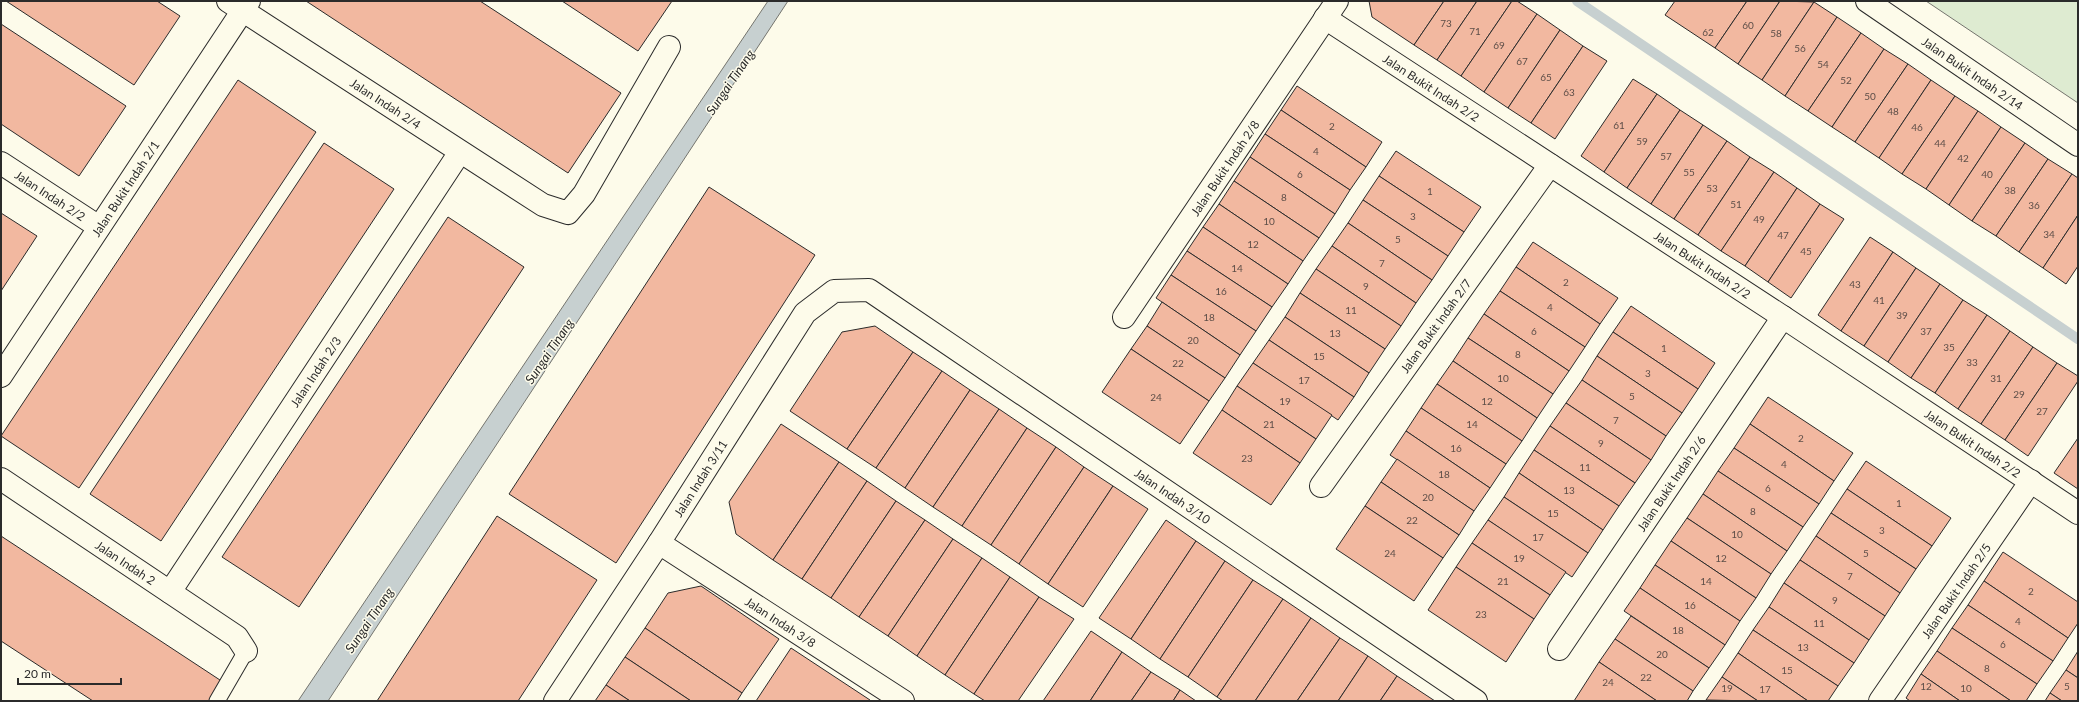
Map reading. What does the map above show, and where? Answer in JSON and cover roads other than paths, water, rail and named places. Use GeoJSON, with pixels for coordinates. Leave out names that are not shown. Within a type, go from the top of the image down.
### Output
{"type":"FeatureCollection","features":[{"type":"Feature","properties":{"kind":"street","name":"Jalan Bukit Indah 2/14"},"geometry":{"type":"LineString","coordinates":[[1867,1],[2078,145]]}},
{"type":"Feature","properties":{"kind":"street","name":"Jalan Indah 2/4"},"geometry":{"type":"LineString","coordinates":[[240,4],[460,152],[542,205],[568,213],[584,194],[669,47]]}},
{"type":"Feature","properties":{"kind":"street","name":"Jalan Bukit Indah 2/1"},"geometry":{"type":"LineString","coordinates":[[1,376],[99,227],[240,4]]}},
{"type":"Feature","properties":{"kind":"street","name":"Jalan Bukit Indah 2/2"},"geometry":{"type":"LineString","coordinates":[[1331,10],[1550,165],[1783,317],[2078,513]]}},
{"type":"Feature","properties":{"kind":"street","name":"Jalan Bukit Indah 2/8"},"geometry":{"type":"LineString","coordinates":[[1124,317],[1331,10]]}},
{"type":"Feature","properties":{"kind":"street","name":"Jalan Indah 2/3"},"geometry":{"type":"LineString","coordinates":[[170,592],[460,152]]}},
{"type":"Feature","properties":{"kind":"street","name":"Jalan Indah 2/2"},"geometry":{"type":"LineString","coordinates":[[1,163],[99,227]]}},
{"type":"Feature","properties":{"kind":"street","name":"Jalan Bukit Indah 2/7"},"geometry":{"type":"LineString","coordinates":[[1321,486],[1550,165]]}},
{"type":"Feature","properties":{"kind":"street","name":"Jalan Indah 3/11"},"geometry":{"type":"LineString","coordinates":[[555,701],[659,543],[805,313],[834,291],[869,290]]}},
{"type":"Feature","properties":{"kind":"street","name":"Jalan Indah 3/10"},"geometry":{"type":"LineString","coordinates":[[869,290],[1476,701]]}},
{"type":"Feature","properties":{"kind":"street","name":"Jalan Bukit Indah 2/6"},"geometry":{"type":"LineString","coordinates":[[1559,649],[1783,317]]}},
{"type":"Feature","properties":{"kind":"street","name":"Jalan Indah 2"},"geometry":{"type":"LineString","coordinates":[[1,479],[237,637],[246,651]]}},
{"type":"Feature","properties":{"kind":"street","name":"Jalan Bukit Indah 2/5"},"geometry":{"type":"LineString","coordinates":[[1880,701],[2031,481]]}},
{"type":"Feature","properties":{"kind":"street","name":"Jalan Indah 3/8"},"geometry":{"type":"LineString","coordinates":[[659,543],[902,701]]}},
{"type":"Feature","properties":{"kind":"lane"},"geometry":{"type":"LineString","coordinates":[[217,701],[246,651]]}},
{"type":"Feature","properties":{"kind":"water","name":"Sungai Tinang"},"geometry":{"type":"Polygon","coordinates":[[[768,1],[788,1],[328,701],[298,701],[768,1]]]}},
{"type":"Feature","properties":{"kind":"waterway"},"geometry":{"type":"LineString","coordinates":[[1577,1],[2078,339]]}}]}
